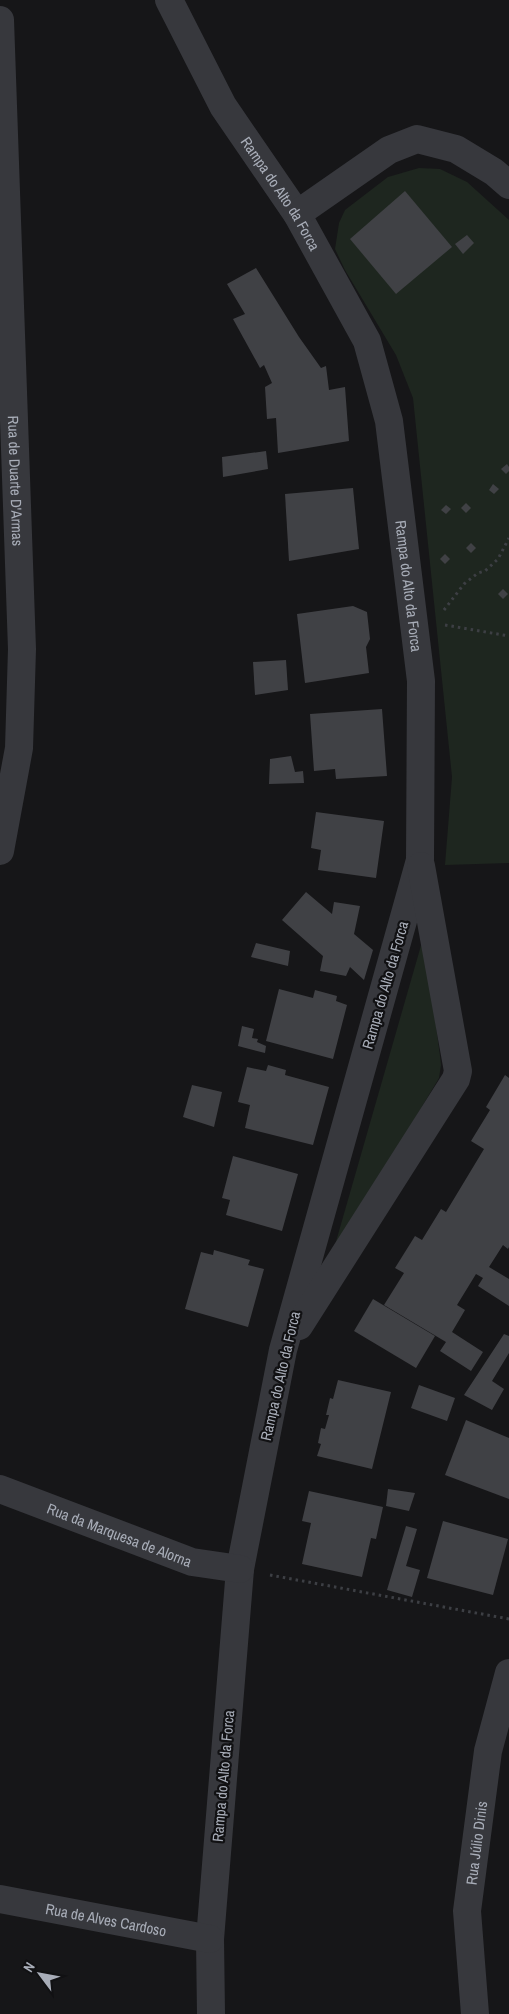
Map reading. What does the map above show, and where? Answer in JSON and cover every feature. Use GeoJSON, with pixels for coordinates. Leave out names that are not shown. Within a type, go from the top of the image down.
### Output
{"type":"FeatureCollection","features":[{"type":"Feature","properties":{"kind":"street","name":"Rampa do Alto da Forca"},"geometry":{"type":"LineString","coordinates":[[169,0],[222,106],[297,214],[367,341],[389,421],[423,617],[420,860],[283,1350],[240,1569],[210,1939],[211,2014]]}},
{"type":"Feature","properties":{"kind":"street","name":"Rua de Duarte D'Armas"},"geometry":{"type":"LineString","coordinates":[[0,20],[22,649],[19,748],[0,851]]}},
{"type":"Feature","properties":{"kind":"street"},"geometry":{"type":"LineString","coordinates":[[297,214],[390,150],[417,139],[456,149],[494,172],[509,185]]}},
{"type":"Feature","properties":{"kind":"street"},"geometry":{"type":"LineString","coordinates":[[283,1350],[456,1079],[458,1071],[420,860]]}},
{"type":"Feature","properties":{"kind":"street","name":"Rua da Marquesa de Alorna"},"geometry":{"type":"LineString","coordinates":[[0,1489],[192,1562],[240,1569]]}},
{"type":"Feature","properties":{"kind":"street","name":"Rua Júlio Dinis"},"geometry":{"type":"LineString","coordinates":[[475,2014],[467,1911],[488,1750],[509,1672]]}},
{"type":"Feature","properties":{"kind":"street","name":"Rua de Alves Cardoso"},"geometry":{"type":"LineString","coordinates":[[0,1899],[210,1939]]}},
{"type":"Feature","properties":{"kind":"path"},"geometry":{"type":"LineString","coordinates":[[423,617],[443,611],[448,602],[464,584],[478,573],[485,571],[498,559],[509,538]]}},
{"type":"Feature","properties":{"kind":"path"},"geometry":{"type":"LineString","coordinates":[[423,617],[450,627],[509,636]]}},
{"type":"Feature","properties":{"kind":"path"},"geometry":{"type":"LineString","coordinates":[[240,1569],[509,1619]]}},
{"type":"Feature","properties":{"kind":"shaded area"},"geometry":{"type":"Polygon","coordinates":[[[419,168],[440,169],[467,182],[509,220],[509,863],[445,865],[452,777],[413,398],[396,355],[345,270],[335,249],[339,223],[345,210],[388,177],[419,168]]]}},
{"type":"Feature","properties":{"kind":"shaded area"},"geometry":{"type":"Polygon","coordinates":[[[424,935],[441,1065],[439,1078],[331,1259],[424,935]]]}},
{"type":"Feature","properties":{"kind":"building"},"geometry":{"type":"Polygon","coordinates":[[[405,191],[452,247],[396,294],[350,239],[405,191]]]}},
{"type":"Feature","properties":{"kind":"building"},"geometry":{"type":"Polygon","coordinates":[[[467,235],[474,243],[463,254],[455,244],[467,235]]]}},
{"type":"Feature","properties":{"kind":"building"},"geometry":{"type":"Polygon","coordinates":[[[256,268],[299,337],[321,368],[326,366],[329,390],[345,387],[349,441],[278,453],[276,418],[267,419],[265,387],[272,383],[264,365],[260,368],[233,319],[245,314],[227,284],[256,268]]]}},
{"type":"Feature","properties":{"kind":"building"},"geometry":{"type":"Polygon","coordinates":[[[266,451],[268,469],[223,477],[222,457],[266,451]]]}},
{"type":"Feature","properties":{"kind":"building"},"geometry":{"type":"Polygon","coordinates":[[[507,464],[509,471],[506,474],[501,469],[507,464]]]}},
{"type":"Feature","properties":{"kind":"building"},"geometry":{"type":"Polygon","coordinates":[[[493,484],[499,489],[494,494],[489,490],[493,484]]]}},
{"type":"Feature","properties":{"kind":"building"},"geometry":{"type":"Polygon","coordinates":[[[353,488],[359,549],[289,561],[285,494],[353,488]]]}},
{"type":"Feature","properties":{"kind":"building"},"geometry":{"type":"Polygon","coordinates":[[[466,503],[471,508],[466,513],[461,508],[466,503]]]}},
{"type":"Feature","properties":{"kind":"building"},"geometry":{"type":"Polygon","coordinates":[[[446,505],[451,509],[446,514],[441,510],[446,505]]]}},
{"type":"Feature","properties":{"kind":"building"},"geometry":{"type":"Polygon","coordinates":[[[471,543],[476,548],[471,553],[466,548],[471,543]]]}},
{"type":"Feature","properties":{"kind":"building"},"geometry":{"type":"Polygon","coordinates":[[[445,554],[450,559],[445,564],[440,559],[445,554]]]}},
{"type":"Feature","properties":{"kind":"building"},"geometry":{"type":"Polygon","coordinates":[[[503,589],[508,594],[503,599],[498,594],[503,589]]]}},
{"type":"Feature","properties":{"kind":"building"},"geometry":{"type":"Polygon","coordinates":[[[353,606],[367,612],[370,639],[366,647],[369,673],[305,683],[297,614],[353,606]]]}},
{"type":"Feature","properties":{"kind":"building"},"geometry":{"type":"Polygon","coordinates":[[[286,660],[288,690],[255,695],[253,662],[286,660]]]}},
{"type":"Feature","properties":{"kind":"building"},"geometry":{"type":"Polygon","coordinates":[[[382,709],[387,776],[336,779],[335,769],[314,771],[310,714],[382,709]]]}},
{"type":"Feature","properties":{"kind":"building"},"geometry":{"type":"Polygon","coordinates":[[[291,756],[295,772],[303,771],[304,783],[269,784],[270,759],[291,756]]]}},
{"type":"Feature","properties":{"kind":"building"},"geometry":{"type":"Polygon","coordinates":[[[316,812],[384,821],[376,878],[318,870],[321,850],[311,848],[316,812]]]}},
{"type":"Feature","properties":{"kind":"building"},"geometry":{"type":"Polygon","coordinates":[[[306,892],[332,914],[334,902],[360,906],[354,934],[373,950],[364,980],[350,967],[346,976],[320,971],[323,956],[282,920],[306,892]]]}},
{"type":"Feature","properties":{"kind":"building"},"geometry":{"type":"Polygon","coordinates":[[[256,943],[290,951],[288,966],[251,957],[256,943]]]}},
{"type":"Feature","properties":{"kind":"building"},"geometry":{"type":"Polygon","coordinates":[[[279,989],[313,998],[315,990],[337,996],[336,1001],[347,1005],[333,1059],[266,1041],[279,989]]]}},
{"type":"Feature","properties":{"kind":"building"},"geometry":{"type":"Polygon","coordinates":[[[242,1026],[254,1029],[252,1038],[258,1039],[257,1042],[266,1046],[265,1053],[238,1046],[242,1026]]]}},
{"type":"Feature","properties":{"kind":"building"},"geometry":{"type":"Polygon","coordinates":[[[268,1065],[286,1070],[285,1075],[329,1087],[313,1145],[245,1128],[250,1105],[238,1102],[247,1067],[266,1071],[268,1065]]]}},
{"type":"Feature","properties":{"kind":"building"},"geometry":{"type":"Polygon","coordinates":[[[505,1075],[509,1078],[509,1247],[508,1249],[503,1245],[489,1267],[509,1279],[509,1306],[478,1286],[483,1278],[476,1274],[457,1305],[465,1310],[452,1332],[483,1352],[471,1371],[440,1351],[446,1342],[384,1305],[404,1273],[395,1268],[415,1236],[422,1240],[441,1209],[446,1212],[484,1149],[471,1141],[490,1110],[486,1107],[505,1075]]]}},
{"type":"Feature","properties":{"kind":"building"},"geometry":{"type":"Polygon","coordinates":[[[192,1085],[222,1092],[214,1127],[183,1117],[192,1085]]]}},
{"type":"Feature","properties":{"kind":"building"},"geometry":{"type":"Polygon","coordinates":[[[233,1156],[298,1174],[282,1231],[226,1215],[230,1200],[222,1198],[233,1156]]]}},
{"type":"Feature","properties":{"kind":"building"},"geometry":{"type":"Polygon","coordinates":[[[214,1250],[250,1260],[248,1265],[264,1269],[248,1327],[185,1309],[201,1252],[213,1255],[214,1250]]]}},
{"type":"Feature","properties":{"kind":"building"},"geometry":{"type":"Polygon","coordinates":[[[373,1299],[435,1336],[416,1368],[354,1331],[373,1299]]]}},
{"type":"Feature","properties":{"kind":"building"},"geometry":{"type":"Polygon","coordinates":[[[504,1334],[509,1336],[509,1353],[492,1381],[504,1389],[492,1410],[464,1395],[504,1334]]]}},
{"type":"Feature","properties":{"kind":"building"},"geometry":{"type":"Polygon","coordinates":[[[338,1380],[391,1392],[372,1469],[317,1456],[321,1444],[318,1443],[321,1428],[325,1429],[329,1415],[326,1415],[330,1398],[333,1399],[338,1380]]]}},
{"type":"Feature","properties":{"kind":"building"},"geometry":{"type":"Polygon","coordinates":[[[419,1385],[455,1398],[447,1421],[411,1408],[419,1385]]]}},
{"type":"Feature","properties":{"kind":"building"},"geometry":{"type":"Polygon","coordinates":[[[466,1420],[509,1438],[509,1499],[445,1475],[466,1420]]]}},
{"type":"Feature","properties":{"kind":"building"},"geometry":{"type":"Polygon","coordinates":[[[388,1489],[415,1493],[409,1511],[386,1506],[388,1489]]]}},
{"type":"Feature","properties":{"kind":"building"},"geometry":{"type":"Polygon","coordinates":[[[309,1491],[383,1507],[376,1539],[371,1538],[362,1577],[302,1564],[311,1523],[302,1521],[309,1491]]]}},
{"type":"Feature","properties":{"kind":"building"},"geometry":{"type":"Polygon","coordinates":[[[443,1521],[508,1539],[493,1595],[427,1578],[443,1521]]]}},
{"type":"Feature","properties":{"kind":"building"},"geometry":{"type":"Polygon","coordinates":[[[406,1526],[417,1529],[406,1566],[420,1570],[412,1597],[387,1590],[406,1526]]]}}]}
